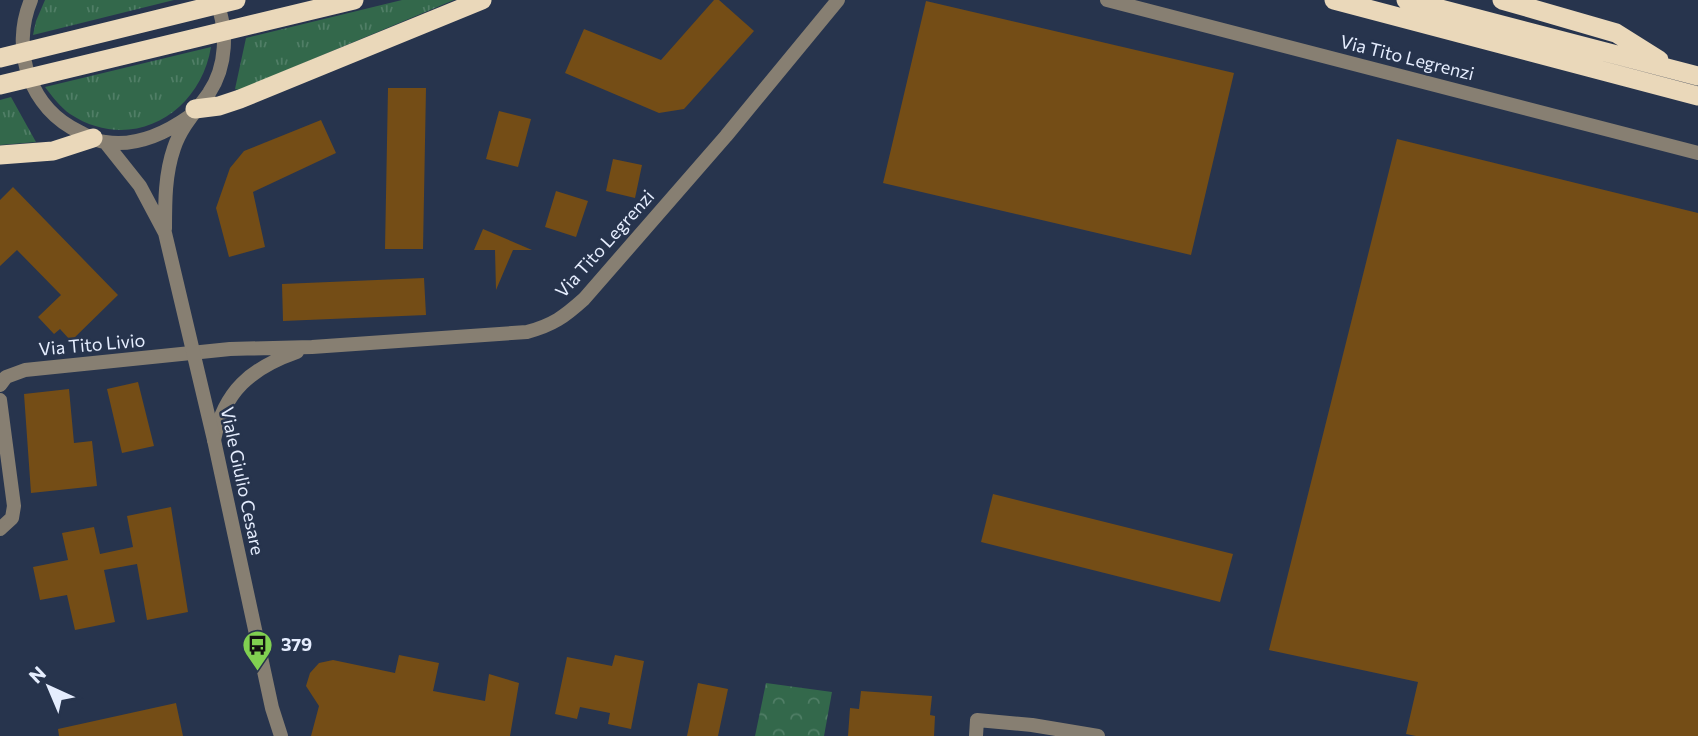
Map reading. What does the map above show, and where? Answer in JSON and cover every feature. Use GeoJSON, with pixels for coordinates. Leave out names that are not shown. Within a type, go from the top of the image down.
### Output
{"type":"FeatureCollection","features":[{"type":"Feature","properties":{"kind":"highway"},"geometry":{"type":"LineString","coordinates":[[0,58],[236,0]]}},
{"type":"Feature","properties":{"kind":"highway"},"geometry":{"type":"LineString","coordinates":[[0,85],[354,0]]}},
{"type":"Feature","properties":{"kind":"highway"},"geometry":{"type":"LineString","coordinates":[[193,113],[240,99],[482,0]]}},
{"type":"Feature","properties":{"kind":"highway"},"geometry":{"type":"LineString","coordinates":[[1334,0],[1698,96]]}},
{"type":"Feature","properties":{"kind":"highway"},"geometry":{"type":"LineString","coordinates":[[1406,0],[1698,76]]}},
{"type":"Feature","properties":{"kind":"highway"},"geometry":{"type":"LineString","coordinates":[[1502,0],[1616,33],[1675,70]]}},
{"type":"Feature","properties":{"kind":"highway"},"geometry":{"type":"LineString","coordinates":[[0,155],[54,151],[99,140]]}},
{"type":"Feature","properties":{"kind":"street","name":"Viale Giulio Cesare"},"geometry":{"type":"LineString","coordinates":[[165,233],[168,170],[175,146],[193,113],[214,85],[220,69],[225,41],[223,22],[216,0]]}},
{"type":"Feature","properties":{"kind":"street","name":"Via Tito Legrenzi"},"geometry":{"type":"LineString","coordinates":[[194,353],[527,332],[547,327],[563,318],[584,299],[717,147],[838,0]]}},
{"type":"Feature","properties":{"kind":"street","name":"Via Tito Legrenzi"},"geometry":{"type":"LineString","coordinates":[[1107,0],[1698,153]]}},
{"type":"Feature","properties":{"kind":"street","name":"Viale Giulio Cesare"},"geometry":{"type":"LineString","coordinates":[[29,5],[22,46],[27,74],[38,97],[62,122],[99,140],[140,186],[165,233],[214,440],[272,708],[281,736]]}},
{"type":"Feature","properties":{"kind":"street","name":"Viale Giulio Cesare"},"geometry":{"type":"LineString","coordinates":[[99,140],[150,138],[177,125],[193,113]]}},
{"type":"Feature","properties":{"kind":"street","name":"Via Tito Legrenzi"},"geometry":{"type":"LineString","coordinates":[[214,440],[219,417],[227,401],[242,384],[275,359],[312,347]]}},
{"type":"Feature","properties":{"kind":"street","name":"Via Tito Livio"},"geometry":{"type":"LineString","coordinates":[[0,385],[6,377],[25,370],[194,353]]}},
{"type":"Feature","properties":{"kind":"street"},"geometry":{"type":"LineString","coordinates":[[0,400],[14,506],[12,518],[0,529]]}},
{"type":"Feature","properties":{"kind":"street"},"geometry":{"type":"LineString","coordinates":[[976,736],[977,720],[1032,724],[1098,736]]}},
{"type":"Feature","properties":{"kind":"green space"},"geometry":{"type":"Polygon","coordinates":[[[45,0],[174,0],[33,35],[45,0]]]}},
{"type":"Feature","properties":{"kind":"green space"},"geometry":{"type":"Polygon","coordinates":[[[402,0],[454,0],[239,90],[235,89],[246,38],[402,0]]]}},
{"type":"Feature","properties":{"kind":"green space"},"geometry":{"type":"Polygon","coordinates":[[[211,47],[204,71],[193,91],[178,108],[159,121],[139,128],[116,130],[93,125],[66,111],[45,87],[211,47]]]}},
{"type":"Feature","properties":{"kind":"green space"},"geometry":{"type":"Polygon","coordinates":[[[11,97],[36,142],[0,145],[0,100],[11,97]]]}},
{"type":"Feature","properties":{"kind":"green space"},"geometry":{"type":"Polygon","coordinates":[[[766,683],[832,692],[824,736],[755,736],[766,683]]]}},
{"type":"Feature","properties":{"kind":"building"},"geometry":{"type":"Polygon","coordinates":[[[714,0],[719,0],[754,31],[684,109],[659,113],[565,73],[584,29],[661,60],[714,0]]]}},
{"type":"Feature","properties":{"kind":"building"},"geometry":{"type":"Polygon","coordinates":[[[926,1],[1234,73],[1191,255],[883,183],[926,1]]]}},
{"type":"Feature","properties":{"kind":"building"},"geometry":{"type":"Polygon","coordinates":[[[388,88],[426,88],[423,249],[385,249],[388,88]]]}},
{"type":"Feature","properties":{"kind":"building"},"geometry":{"type":"Polygon","coordinates":[[[499,111],[531,119],[518,167],[486,159],[499,111]]]}},
{"type":"Feature","properties":{"kind":"building"},"geometry":{"type":"Polygon","coordinates":[[[321,120],[336,153],[253,192],[265,247],[229,257],[216,208],[230,168],[244,151],[321,120]]]}},
{"type":"Feature","properties":{"kind":"building"},"geometry":{"type":"Polygon","coordinates":[[[1397,139],[1698,213],[1698,736],[1406,734],[1418,682],[1269,650],[1397,139]]]}},
{"type":"Feature","properties":{"kind":"building"},"geometry":{"type":"Polygon","coordinates":[[[613,159],[642,165],[635,198],[606,191],[613,159]]]}},
{"type":"Feature","properties":{"kind":"building"},"geometry":{"type":"Polygon","coordinates":[[[13,187],[118,295],[71,341],[60,329],[54,334],[38,317],[61,295],[17,250],[0,266],[0,200],[13,187]]]}},
{"type":"Feature","properties":{"kind":"building"},"geometry":{"type":"Polygon","coordinates":[[[556,191],[588,201],[576,237],[545,227],[556,191]]]}},
{"type":"Feature","properties":{"kind":"building"},"geometry":{"type":"Polygon","coordinates":[[[483,229],[532,250],[513,250],[496,290],[495,250],[474,250],[483,229]]]}},
{"type":"Feature","properties":{"kind":"building"},"geometry":{"type":"Polygon","coordinates":[[[424,278],[426,315],[283,321],[282,284],[424,278]]]}},
{"type":"Feature","properties":{"kind":"building"},"geometry":{"type":"Polygon","coordinates":[[[138,382],[154,446],[122,453],[107,389],[138,382]]]}},
{"type":"Feature","properties":{"kind":"building"},"geometry":{"type":"Polygon","coordinates":[[[69,389],[74,443],[92,441],[97,486],[31,493],[24,394],[69,389]]]}},
{"type":"Feature","properties":{"kind":"building"},"geometry":{"type":"Polygon","coordinates":[[[993,494],[1233,554],[1220,602],[981,542],[993,494]]]}},
{"type":"Feature","properties":{"kind":"building"},"geometry":{"type":"Polygon","coordinates":[[[171,507],[188,612],[147,620],[137,564],[104,570],[115,622],[75,630],[67,595],[40,600],[33,567],[68,560],[62,533],[94,527],[100,554],[133,547],[127,516],[171,507]]]}},
{"type":"Feature","properties":{"kind":"building"},"geometry":{"type":"Polygon","coordinates":[[[399,655],[439,663],[433,691],[485,701],[489,674],[519,683],[510,736],[311,736],[319,706],[306,686],[310,673],[319,663],[333,660],[395,673],[399,655]]]}},
{"type":"Feature","properties":{"kind":"building"},"geometry":{"type":"Polygon","coordinates":[[[615,655],[644,661],[631,729],[608,724],[610,713],[580,707],[577,719],[555,714],[567,657],[612,666],[615,655]]]}},
{"type":"Feature","properties":{"kind":"building"},"geometry":{"type":"Polygon","coordinates":[[[698,683],[728,689],[718,736],[687,736],[698,683]]]}},
{"type":"Feature","properties":{"kind":"building"},"geometry":{"type":"Polygon","coordinates":[[[861,691],[932,696],[930,715],[935,716],[934,736],[848,736],[850,708],[859,709],[861,691]]]}},
{"type":"Feature","properties":{"kind":"building"},"geometry":{"type":"Polygon","coordinates":[[[176,703],[183,736],[59,736],[58,729],[176,703]]]}},
{"type":"Feature","properties":{"kind":"place","name":"379"},"geometry":{"type":"Point","coordinates":[258,672]}}]}
